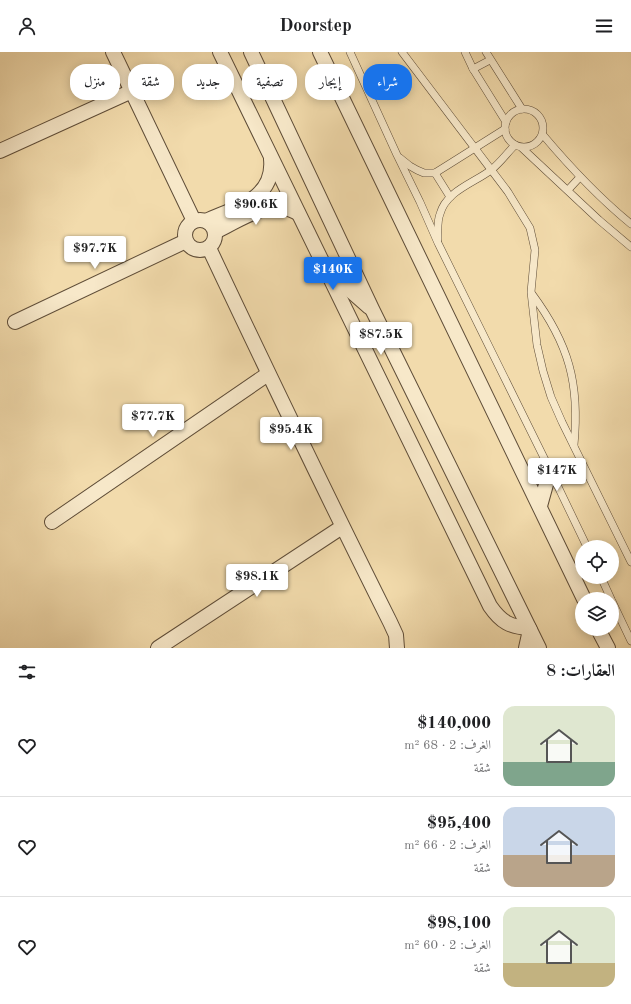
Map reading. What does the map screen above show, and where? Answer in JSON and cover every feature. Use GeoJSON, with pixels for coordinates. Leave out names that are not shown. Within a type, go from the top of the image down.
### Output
{"type":"FeatureCollection","features":[{"type":"Feature","properties":{"kind":"street"},"geometry":{"type":"LineString","coordinates":[[113,52],[128,84]]}},
{"type":"Feature","properties":{"kind":"street"},"geometry":{"type":"LineString","coordinates":[[220,52],[490,606],[496,616],[506,623],[517,628],[530,629]]}},
{"type":"Feature","properties":{"kind":"street"},"geometry":{"type":"LineString","coordinates":[[251,52],[372,310],[539,648]]}},
{"type":"Feature","properties":{"kind":"street"},"geometry":{"type":"LineString","coordinates":[[320,52],[581,592]]}},
{"type":"Feature","properties":{"kind":"street"},"geometry":{"type":"LineString","coordinates":[[0,151],[128,94]]}},
{"type":"Feature","properties":{"kind":"street"},"geometry":{"type":"LineString","coordinates":[[136,100],[205,225],[215,240],[209,248],[204,250],[199,250],[189,246],[186,241],[187,227],[205,225],[277,206],[288,208],[298,213]]}},
{"type":"Feature","properties":{"kind":"street"},"geometry":{"type":"LineString","coordinates":[[205,225],[261,193],[268,182],[272,169],[271,156]]}},
{"type":"Feature","properties":{"kind":"street"},"geometry":{"type":"LineString","coordinates":[[15,322],[186,241]]}},
{"type":"Feature","properties":{"kind":"street"},"geometry":{"type":"LineString","coordinates":[[209,248],[342,527],[390,622],[396,635],[397,648]]}},
{"type":"Feature","properties":{"kind":"street"},"geometry":{"type":"LineString","coordinates":[[317,250],[333,272],[372,310]]}},
{"type":"Feature","properties":{"kind":"street"},"geometry":{"type":"LineString","coordinates":[[52,522],[268,374]]}},
{"type":"Feature","properties":{"kind":"street"},"geometry":{"type":"LineString","coordinates":[[540,506],[550,470]]}},
{"type":"Feature","properties":{"kind":"street"},"geometry":{"type":"LineString","coordinates":[[158,648],[342,527]]}},
{"type":"Feature","properties":{"kind":"street"},"geometry":{"type":"LineString","coordinates":[[526,648],[530,629]]}},
{"type":"Feature","properties":{"kind":"street"},"geometry":{"type":"LineString","coordinates":[[602,636],[608,648]]}},
{"type":"Feature","properties":{"kind":"lane"},"geometry":{"type":"LineString","coordinates":[[350,52],[438,243],[584,540]]}},
{"type":"Feature","properties":{"kind":"lane"},"geometry":{"type":"LineString","coordinates":[[402,52],[508,192],[530,228],[535,250],[531,292],[537,344],[543,371],[554,404],[631,562]]}},
{"type":"Feature","properties":{"kind":"lane"},"geometry":{"type":"LineString","coordinates":[[465,52],[473,69],[506,125],[508,138],[519,146],[599,220],[631,247]]}},
{"type":"Feature","properties":{"kind":"lane"},"geometry":{"type":"LineString","coordinates":[[486,52],[522,109]]}},
{"type":"Feature","properties":{"kind":"lane"},"geometry":{"type":"LineString","coordinates":[[473,69],[490,60]]}},
{"type":"Feature","properties":{"kind":"lane"},"geometry":{"type":"LineString","coordinates":[[397,155],[417,170],[424,173],[435,172],[475,148],[506,125],[512,113],[522,109],[532,111],[540,117],[544,126],[539,141],[534,145],[519,146],[491,169],[466,184],[450,197],[443,206],[439,215],[438,243]]}},
{"type":"Feature","properties":{"kind":"lane"},"geometry":{"type":"LineString","coordinates":[[542,135],[580,177],[631,224]]}},
{"type":"Feature","properties":{"kind":"lane"},"geometry":{"type":"LineString","coordinates":[[435,172],[450,197]]}},
{"type":"Feature","properties":{"kind":"lane"},"geometry":{"type":"LineString","coordinates":[[568,190],[580,177]]}},
{"type":"Feature","properties":{"kind":"lane"},"geometry":{"type":"LineString","coordinates":[[531,292],[547,315],[560,339],[569,365],[575,392],[576,419],[574,446]]}},
{"type":"Feature","properties":{"kind":"lane"},"geometry":{"type":"LineString","coordinates":[[619,615],[631,641]]}}]}
